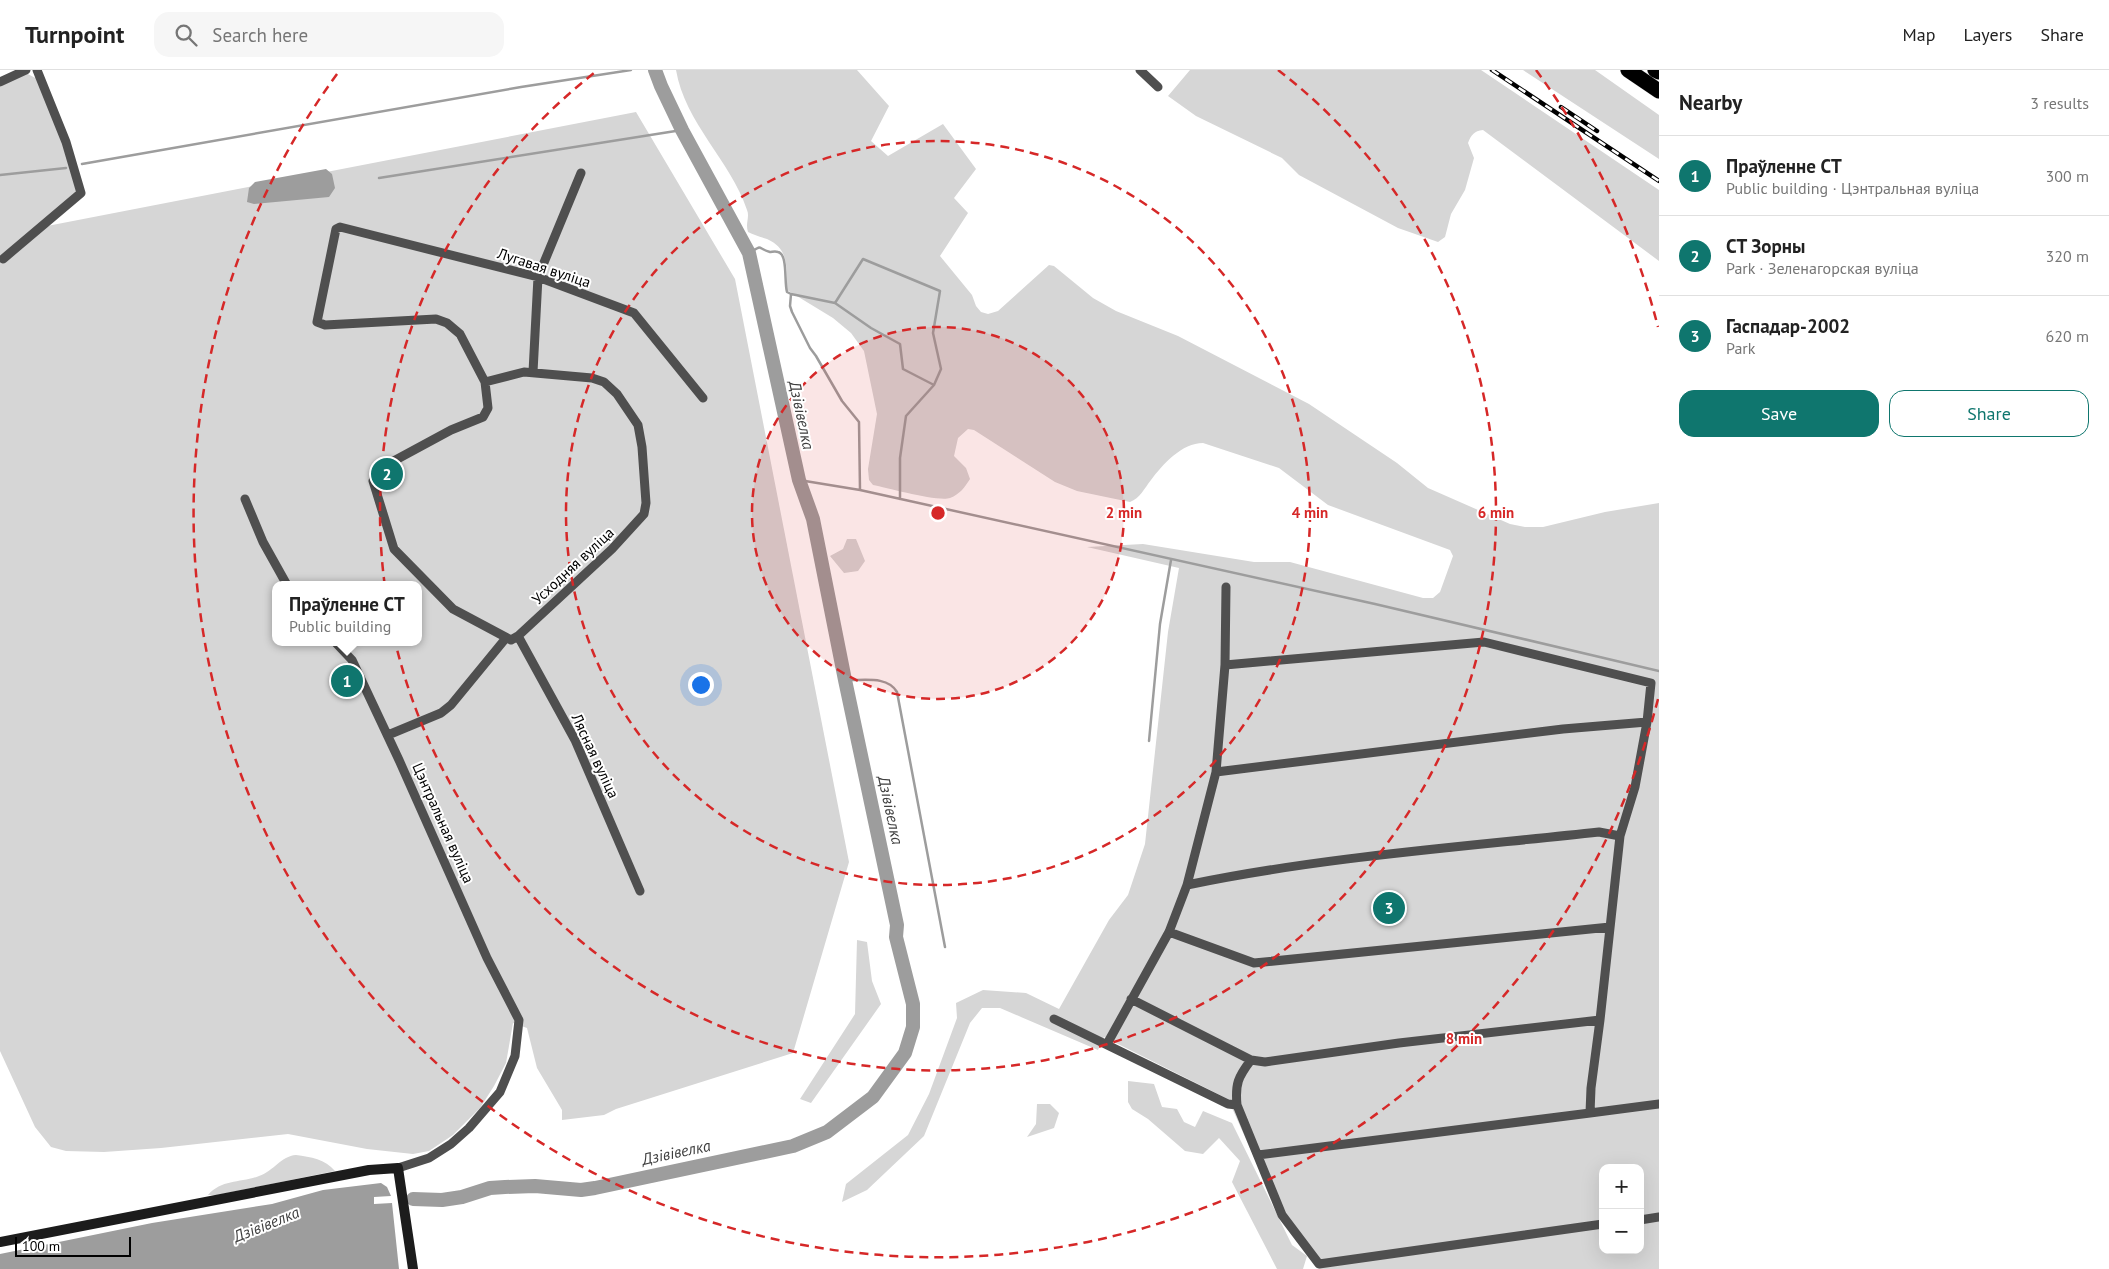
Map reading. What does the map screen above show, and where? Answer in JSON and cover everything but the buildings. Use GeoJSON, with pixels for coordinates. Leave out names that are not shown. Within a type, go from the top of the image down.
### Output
{"type":"FeatureCollection","features":[{"type":"Feature","properties":{"kind":"highway"},"geometry":{"type":"LineString","coordinates":[[1628,70],[1659,91]]}},
{"type":"Feature","properties":{"kind":"street"},"geometry":{"type":"LineString","coordinates":[[0,82],[26,70]]}},
{"type":"Feature","properties":{"kind":"street"},"geometry":{"type":"LineString","coordinates":[[3,258],[81,193],[66,142],[38,70]]}},
{"type":"Feature","properties":{"kind":"street"},"geometry":{"type":"LineString","coordinates":[[1140,70],[1158,87]]}},
{"type":"Feature","properties":{"kind":"street"},"geometry":{"type":"LineString","coordinates":[[518,636],[511,640],[506,638],[454,609],[394,549],[373,481],[378,470],[451,430],[483,417],[488,408],[485,382],[524,372],[533,372],[538,277],[581,173]]}},
{"type":"Feature","properties":{"kind":"street","name":"Лугавая вуліца"},"geometry":{"type":"LineString","coordinates":[[485,382],[460,334],[448,323],[436,319],[325,325],[317,322],[334,233],[340,227],[538,277],[634,313],[703,398]]}},
{"type":"Feature","properties":{"kind":"street","name":"Усходняя вуліца"},"geometry":{"type":"LineString","coordinates":[[518,636],[612,549],[644,514],[646,503],[638,425],[617,394],[604,382],[592,378],[533,372]]}},
{"type":"Feature","properties":{"kind":"street"},"geometry":{"type":"LineString","coordinates":[[245,499],[263,542],[285,581]]}},
{"type":"Feature","properties":{"kind":"street"},"geometry":{"type":"LineString","coordinates":[[1107,1044],[1169,932],[1187,885],[1216,772],[1224,665],[1226,586]]}},
{"type":"Feature","properties":{"kind":"street","name":"Лясная вуліца"},"geometry":{"type":"LineString","coordinates":[[518,636],[575,740],[640,891]]}},
{"type":"Feature","properties":{"kind":"street"},"geometry":{"type":"LineString","coordinates":[[388,736],[441,713],[451,705],[506,638]]}},
{"type":"Feature","properties":{"kind":"street"},"geometry":{"type":"LineString","coordinates":[[1224,665],[1484,642],[1652,683],[1635,787],[1620,836],[1600,1020],[1590,1088],[1590,1113]]}},
{"type":"Feature","properties":{"kind":"street","name":"Цэнтральная вуліца"},"geometry":{"type":"LineString","coordinates":[[339,646],[352,660],[488,958],[519,1020],[515,1056],[500,1092],[469,1128],[450,1144],[429,1158],[398,1168]]}},
{"type":"Feature","properties":{"kind":"street"},"geometry":{"type":"LineString","coordinates":[[1216,772],[1563,729],[1647,722]]}},
{"type":"Feature","properties":{"kind":"street"},"geometry":{"type":"LineString","coordinates":[[1187,885],[1228,877],[1388,854],[1599,832],[1620,836]]}},
{"type":"Feature","properties":{"kind":"street"},"geometry":{"type":"LineString","coordinates":[[1169,932],[1254,963],[1610,927]]}},
{"type":"Feature","properties":{"kind":"street"},"geometry":{"type":"LineString","coordinates":[[1131,999],[1251,1060],[1264,1062],[1399,1043],[1600,1020]]}},
{"type":"Feature","properties":{"kind":"street"},"geometry":{"type":"LineString","coordinates":[[1054,1019],[1228,1104],[1237,1105]]}},
{"type":"Feature","properties":{"kind":"street"},"geometry":{"type":"LineString","coordinates":[[1251,1060],[1239,1075],[1236,1089],[1237,1105],[1282,1216],[1318,1264],[1599,1225]]}},
{"type":"Feature","properties":{"kind":"street"},"geometry":{"type":"LineString","coordinates":[[1258,1155],[1659,1104]]}},
{"type":"Feature","properties":{"kind":"street"},"geometry":{"type":"LineString","coordinates":[[0,1242],[360,1172],[398,1168],[413,1269]]}},
{"type":"Feature","properties":{"kind":"street"},"geometry":{"type":"LineString","coordinates":[[1644,1219],[1659,1217]]}},
{"type":"Feature","properties":{"kind":"street"},"geometry":{"type":"LineString","coordinates":[[1334,1262],[1344,1269]]}},
{"type":"Feature","properties":{"kind":"shaded area"},"geometry":{"type":"Polygon","coordinates":[[[676,70],[857,70],[889,106],[871,141],[888,156],[943,124],[976,169],[954,198],[968,213],[940,256],[972,295],[976,306],[981,312],[988,314],[998,311],[1049,265],[1054,266],[1093,298],[1116,311],[1178,336],[1309,404],[1397,463],[1428,488],[1510,524],[1525,527],[1543,527],[1605,512],[1659,503],[1659,1269],[1319,1269],[1282,1220],[1228,1099],[1104,1037],[1098,1050],[1000,1008],[982,1008],[970,1023],[924,1136],[867,1190],[842,1202],[846,1184],[908,1135],[929,1094],[957,1018],[956,1003],[983,990],[1026,993],[1059,1009],[1109,920],[1128,895],[1145,844],[1168,632],[1179,568],[1087,547],[1143,544],[1254,562],[1290,562],[1423,598],[1433,598],[1440,592],[1453,556],[1450,550],[1328,505],[1279,468],[1203,443],[1180,450],[1161,467],[1139,496],[1130,502],[1077,491],[1055,482],[974,430],[968,429],[958,438],[954,456],[966,468],[970,479],[956,495],[944,499],[935,498],[873,485],[869,480],[868,469],[877,414],[864,351],[851,333],[833,318],[787,290],[785,260],[780,248],[767,239],[748,232],[748,213],[739,192],[730,174],[688,107],[676,70]]]}},
{"type":"Feature","properties":{"kind":"shaded area"},"geometry":{"type":"Polygon","coordinates":[[[1190,70],[1481,70],[1659,190],[1659,261],[1483,130],[1473,134],[1468,143],[1474,158],[1465,190],[1451,214],[1445,237],[1438,242],[1398,228],[1299,175],[1282,158],[1196,116],[1168,96],[1190,70]]]}},
{"type":"Feature","properties":{"kind":"shaded area"},"geometry":{"type":"Polygon","coordinates":[[[1523,70],[1595,70],[1659,115],[1659,159],[1523,70]]]}},
{"type":"Feature","properties":{"kind":"shaded area"},"geometry":{"type":"Polygon","coordinates":[[[24,72],[43,82],[81,193],[42,227],[636,112],[735,279],[849,862],[793,1053],[616,1109],[604,1115],[562,1120],[562,1110],[537,1068],[527,1028],[513,1023],[506,1063],[480,1108],[453,1135],[429,1151],[413,1154],[367,1149],[288,1134],[161,1148],[104,1152],[66,1151],[51,1147],[35,1127],[0,1051],[0,82],[24,72]]]}},
{"type":"Feature","properties":{"kind":"shaded area"},"geometry":{"type":"Polygon","coordinates":[[[847,539],[856,539],[865,561],[858,571],[844,573],[830,556],[843,549],[847,539]]]}},
{"type":"Feature","properties":{"kind":"shaded area"},"geometry":{"type":"Polygon","coordinates":[[[857,940],[867,942],[872,981],[881,1004],[811,1103],[800,1099],[855,1014],[857,940]]]}},
{"type":"Feature","properties":{"kind":"shaded area"},"geometry":{"type":"Polygon","coordinates":[[[1128,1081],[1154,1084],[1162,1107],[1177,1109],[1184,1122],[1195,1127],[1203,1111],[1232,1123],[1292,1245],[1307,1256],[1303,1269],[1277,1269],[1232,1182],[1240,1161],[1219,1138],[1203,1154],[1185,1151],[1148,1119],[1132,1109],[1128,1102],[1128,1081]]]}},
{"type":"Feature","properties":{"kind":"shaded area"},"geometry":{"type":"Polygon","coordinates":[[[1037,1104],[1050,1104],[1059,1113],[1054,1128],[1027,1137],[1036,1124],[1037,1104]]]}},
{"type":"Feature","properties":{"kind":"shaded area"},"geometry":{"type":"Polygon","coordinates":[[[296,1155],[322,1161],[335,1171],[217,1195],[208,1195],[219,1186],[264,1174],[286,1158],[296,1155]]]}},
{"type":"Feature","properties":{"kind":"water"},"geometry":{"type":"Polygon","coordinates":[[[326,169],[332,174],[335,188],[329,197],[254,204],[247,202],[249,188],[255,182],[326,169]]]}},
{"type":"Feature","properties":{"kind":"water"},"geometry":{"type":"Polygon","coordinates":[[[381,1183],[387,1187],[391,1196],[374,1197],[374,1204],[392,1203],[399,1269],[0,1269],[0,1254],[152,1223],[272,1204],[323,1190],[381,1183]]]}},
{"type":"Feature","properties":{"kind":"waterway"},"geometry":{"type":"LineString","coordinates":[[82,164],[521,87],[631,70]]}},
{"type":"Feature","properties":{"kind":"waterway","name":"Дзівівелка"},"geometry":{"type":"LineString","coordinates":[[413,1199],[442,1200],[462,1197],[490,1188],[505,1187],[535,1186],[581,1190],[793,1146],[827,1132],[873,1097],[905,1053],[913,1027],[913,1004],[896,937],[897,925],[813,519],[799,480],[749,253],[682,130],[655,70]]}},
{"type":"Feature","properties":{"kind":"waterway"},"geometry":{"type":"LineString","coordinates":[[379,178],[682,130]]}},
{"type":"Feature","properties":{"kind":"waterway"},"geometry":{"type":"LineString","coordinates":[[0,175],[66,168]]}},
{"type":"Feature","properties":{"kind":"waterway"},"geometry":{"type":"LineString","coordinates":[[749,253],[760,248],[770,252],[778,252],[783,258],[787,292],[791,294],[790,306],[792,312],[810,348],[842,401],[859,422],[860,490]]}},
{"type":"Feature","properties":{"kind":"waterway"},"geometry":{"type":"LineString","coordinates":[[791,294],[835,303],[863,259],[940,291],[933,333],[941,369],[934,385],[906,416],[900,458],[900,499]]}},
{"type":"Feature","properties":{"kind":"waterway"},"geometry":{"type":"LineString","coordinates":[[835,303],[871,328],[900,344],[903,369],[934,385]]}},
{"type":"Feature","properties":{"kind":"waterway"},"geometry":{"type":"LineString","coordinates":[[799,480],[860,490],[1375,604],[1659,671]]}},
{"type":"Feature","properties":{"kind":"waterway"},"geometry":{"type":"LineString","coordinates":[[1149,741],[1160,624],[1171,560]]}},
{"type":"Feature","properties":{"kind":"waterway"},"geometry":{"type":"LineString","coordinates":[[845,680],[881,681],[893,687],[897,692],[945,947]]}},
{"type":"Feature","properties":{"kind":"railway"},"geometry":{"type":"LineString","coordinates":[[1492,70],[1659,181]]}},
{"type":"Feature","properties":{"kind":"railway"},"geometry":{"type":"LineString","coordinates":[[1561,107],[1597,131]]}},
{"type":"Feature","properties":{"kind":"place","name":"СТ Зорны"},"geometry":{"type":"Point","coordinates":[387,474]}},
{"type":"Feature","properties":{"kind":"place","name":"Праўленне СТ"},"geometry":{"type":"Point","coordinates":[347,681]}},
{"type":"Feature","properties":{"kind":"place","name":"Гаспадар-2002"},"geometry":{"type":"Point","coordinates":[1389,908]}}]}
